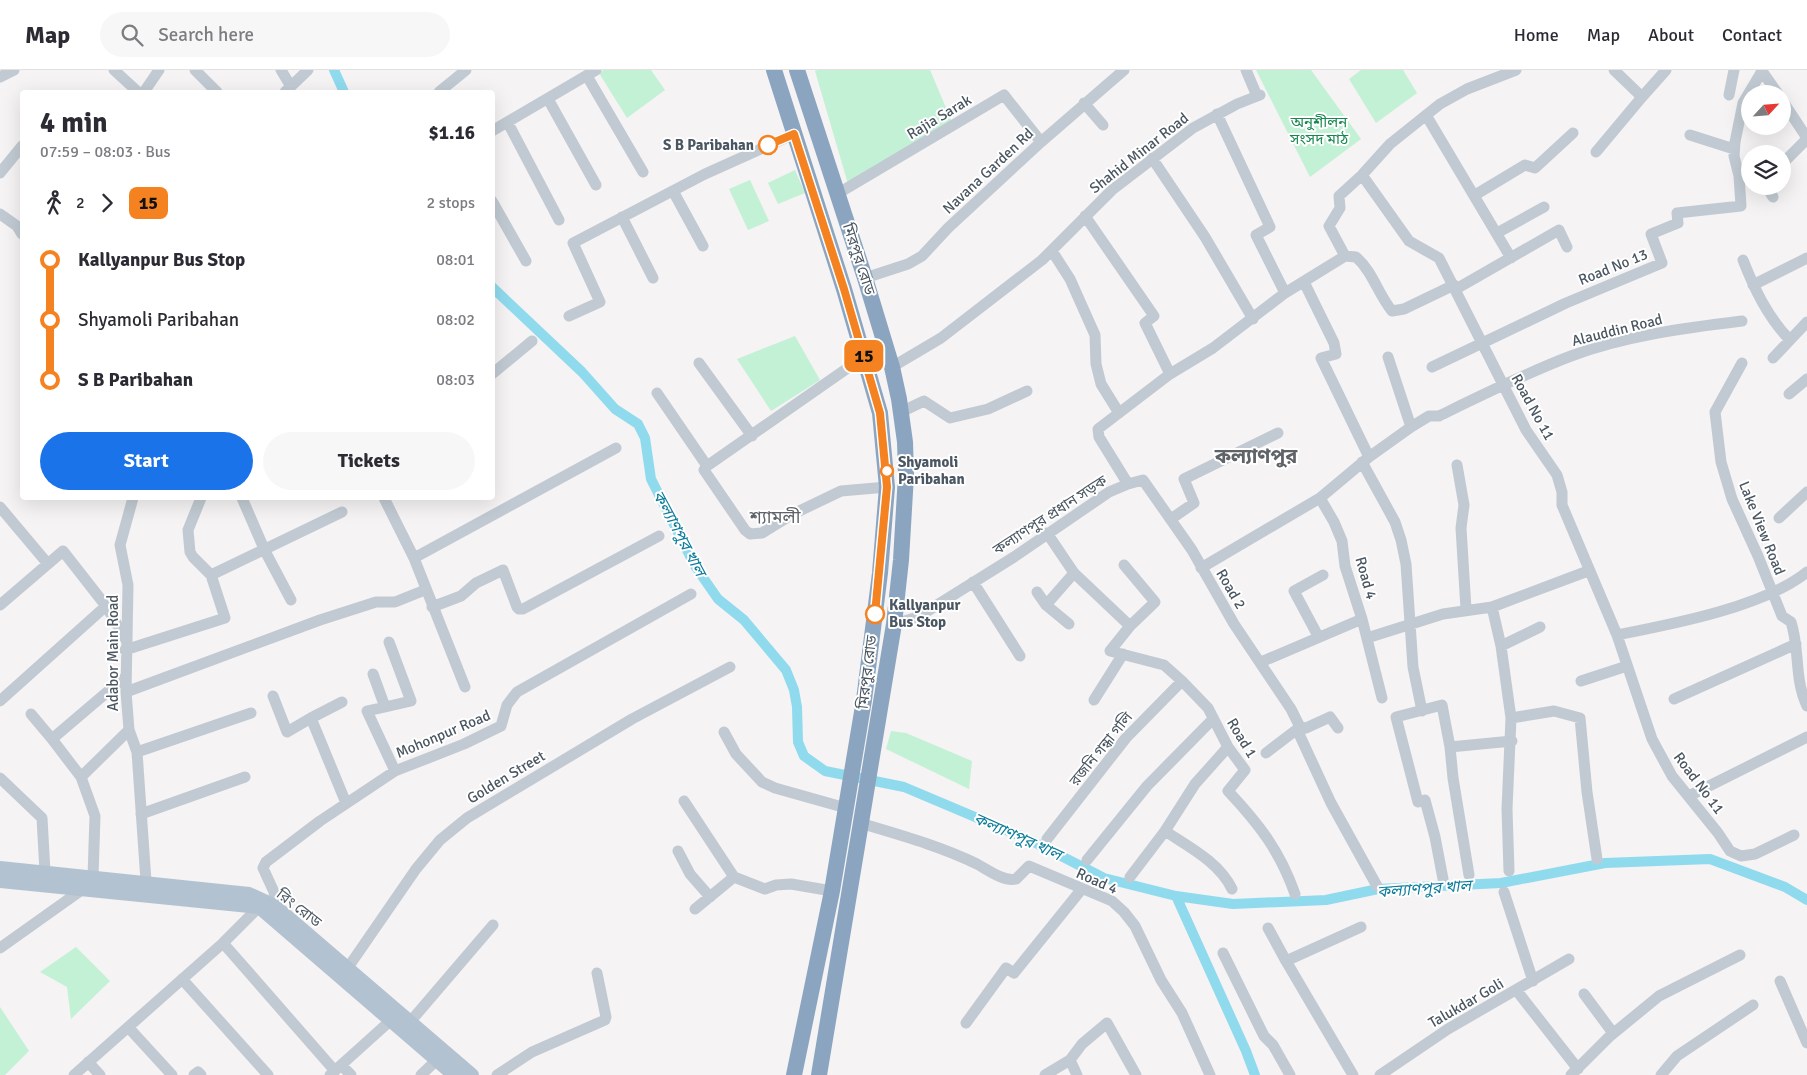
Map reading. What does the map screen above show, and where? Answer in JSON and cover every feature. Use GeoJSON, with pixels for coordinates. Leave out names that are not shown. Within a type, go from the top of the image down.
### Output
{"type":"FeatureCollection","features":[{"type":"Feature","properties":{"kind":"highway","name":"মিরপুর রোড"},"geometry":{"type":"LineString","coordinates":[[774,70],[865,359],[880,413],[887,487],[862,758]]}},
{"type":"Feature","properties":{"kind":"highway","name":"মিরপুর রোড"},"geometry":{"type":"LineString","coordinates":[[796,1069],[832,891],[894,624],[904,518],[905,442],[892,367],[797,70]]}},
{"type":"Feature","properties":{"kind":"highway","name":"মিরপুর রোড"},"geometry":{"type":"LineString","coordinates":[[820,1070],[860,823],[852,802]]}},
{"type":"Feature","properties":{"kind":"highway"},"geometry":{"type":"LineString","coordinates":[[802,1035],[825,1037]]}},
{"type":"Feature","properties":{"kind":"highway"},"geometry":{"type":"LineString","coordinates":[[796,1069],[820,1070]]}},
{"type":"Feature","properties":{"kind":"main road","name":"রিং রোড"},"geometry":{"type":"LineString","coordinates":[[0,868],[146,881],[249,894],[275,906],[410,1022],[441,1056],[454,1075]]}},
{"type":"Feature","properties":{"kind":"main road","name":"রিং রোড"},"geometry":{"type":"LineString","coordinates":[[0,881],[259,907],[390,1021],[472,1075]]}},
{"type":"Feature","properties":{"kind":"street"},"geometry":{"type":"LineString","coordinates":[[0,77],[14,70]]}},
{"type":"Feature","properties":{"kind":"street"},"geometry":{"type":"LineString","coordinates":[[114,70],[136,90]]}},
{"type":"Feature","properties":{"kind":"street"},"geometry":{"type":"LineString","coordinates":[[145,90],[159,70]]}},
{"type":"Feature","properties":{"kind":"street"},"geometry":{"type":"LineString","coordinates":[[194,70],[215,90]]}},
{"type":"Feature","properties":{"kind":"street"},"geometry":{"type":"LineString","coordinates":[[282,70],[288,89],[308,70]]}},
{"type":"Feature","properties":{"kind":"street"},"geometry":{"type":"LineString","coordinates":[[441,90],[466,70]]}},
{"type":"Feature","properties":{"kind":"street","name":"Navana Garden Rd"},"geometry":{"type":"LineString","coordinates":[[865,278],[908,264],[922,256],[948,228],[1041,142],[1124,70]]}},
{"type":"Feature","properties":{"kind":"street","name":"Shahid Minar Road"},"geometry":{"type":"LineString","coordinates":[[892,367],[941,338],[1052,251],[1084,216],[1112,190],[1152,158],[1193,128],[1217,114],[1259,96],[1246,70]]}},
{"type":"Feature","properties":{"kind":"street"},"geometry":{"type":"LineString","coordinates":[[1516,70],[1459,92],[1390,144],[1362,176],[1340,196],[1340,208],[1329,226],[1346,256],[1356,257],[1372,274],[1384,301],[1392,311],[1404,309],[1455,287],[1559,230],[1567,247]]}},
{"type":"Feature","properties":{"kind":"street"},"geometry":{"type":"LineString","coordinates":[[1614,70],[1642,97]]}},
{"type":"Feature","properties":{"kind":"street"},"geometry":{"type":"LineString","coordinates":[[1596,152],[1666,70]]}},
{"type":"Feature","properties":{"kind":"street"},"geometry":{"type":"LineString","coordinates":[[1729,95],[1734,70]]}},
{"type":"Feature","properties":{"kind":"street"},"geometry":{"type":"LineString","coordinates":[[1741,174],[1734,149],[1743,103],[1766,72],[1773,85]]}},
{"type":"Feature","properties":{"kind":"street"},"geometry":{"type":"LineString","coordinates":[[495,130],[592,73],[643,172]]}},
{"type":"Feature","properties":{"kind":"street","name":"Rajia Sarak"},"geometry":{"type":"LineString","coordinates":[[837,194],[1004,95],[1041,142]]}},
{"type":"Feature","properties":{"kind":"street"},"geometry":{"type":"LineString","coordinates":[[548,99],[596,185]]}},
{"type":"Feature","properties":{"kind":"street"},"geometry":{"type":"LineString","coordinates":[[1084,103],[1102,125]]}},
{"type":"Feature","properties":{"kind":"street"},"geometry":{"type":"LineString","coordinates":[[1217,114],[1270,226],[1256,235],[1285,293]]}},
{"type":"Feature","properties":{"kind":"street"},"geometry":{"type":"LineString","coordinates":[[1426,115],[1511,258]]}},
{"type":"Feature","properties":{"kind":"street"},"geometry":{"type":"LineString","coordinates":[[1791,115],[1806,140],[1791,155]]}},
{"type":"Feature","properties":{"kind":"street"},"geometry":{"type":"LineString","coordinates":[[508,123],[559,220]]}},
{"type":"Feature","properties":{"kind":"street"},"geometry":{"type":"LineString","coordinates":[[1475,195],[1525,165],[1535,168],[1573,133]]}},
{"type":"Feature","properties":{"kind":"street"},"geometry":{"type":"LineString","coordinates":[[569,316],[600,302],[573,243],[673,191],[794,134]]}},
{"type":"Feature","properties":{"kind":"street"},"geometry":{"type":"LineString","coordinates":[[1690,135],[1734,149]]}},
{"type":"Feature","properties":{"kind":"street"},"geometry":{"type":"LineString","coordinates":[[0,173],[20,148]]}},
{"type":"Feature","properties":{"kind":"street"},"geometry":{"type":"LineString","coordinates":[[1152,158],[1205,237],[1253,319]]}},
{"type":"Feature","properties":{"kind":"street","name":"Road No 11"},"geometry":{"type":"LineString","coordinates":[[1362,176],[1410,241],[1439,258],[1526,430],[1557,476],[1562,492],[1562,505],[1588,571],[1617,635],[1652,739],[1672,776],[1730,851],[1741,856],[1755,854],[1794,835]]}},
{"type":"Feature","properties":{"kind":"street"},"geometry":{"type":"LineString","coordinates":[[673,191],[703,246]]}},
{"type":"Feature","properties":{"kind":"street","name":"Road No 13"},"geometry":{"type":"LineString","coordinates":[[1481,342],[1596,289],[1662,263],[1651,234],[1678,223],[1677,213],[1741,206],[1743,195]]}},
{"type":"Feature","properties":{"kind":"street"},"geometry":{"type":"LineString","coordinates":[[495,206],[526,261]]}},
{"type":"Feature","properties":{"kind":"street"},"geometry":{"type":"LineString","coordinates":[[1497,233],[1544,207]]}},
{"type":"Feature","properties":{"kind":"street"},"geometry":{"type":"LineString","coordinates":[[0,214],[17,226],[20,231]]}},
{"type":"Feature","properties":{"kind":"street"},"geometry":{"type":"LineString","coordinates":[[1084,216],[1154,316],[1146,323],[1170,374]]}},
{"type":"Feature","properties":{"kind":"street"},"geometry":{"type":"LineString","coordinates":[[622,217],[653,278]]}},
{"type":"Feature","properties":{"kind":"street"},"geometry":{"type":"LineString","coordinates":[[1052,251],[1070,279],[1094,335],[1096,364],[1101,384],[1119,413]]}},
{"type":"Feature","properties":{"kind":"street","name":"কল্যাণপুর প্রধান সড়ক"},"geometry":{"type":"LineString","coordinates":[[894,624],[918,617],[1109,492],[1128,484],[1097,432],[1098,429],[1170,374],[1213,348],[1253,319],[1285,293],[1346,256]]}},
{"type":"Feature","properties":{"kind":"street"},"geometry":{"type":"LineString","coordinates":[[1744,260],[1753,285],[1775,322],[1789,339]]}},
{"type":"Feature","properties":{"kind":"street"},"geometry":{"type":"LineString","coordinates":[[1753,285],[1805,263]]}},
{"type":"Feature","properties":{"kind":"street"},"geometry":{"type":"LineString","coordinates":[[1304,282],[1334,343],[1336,354],[1321,358],[1395,522],[1401,540],[1406,564],[1413,668],[1422,711]]}},
{"type":"Feature","properties":{"kind":"street","name":"Alauddin Road"},"geometry":{"type":"LineString","coordinates":[[1504,385],[1571,356],[1622,341],[1742,321]]}},
{"type":"Feature","properties":{"kind":"street"},"geometry":{"type":"LineString","coordinates":[[1772,358],[1807,322]]}},
{"type":"Feature","properties":{"kind":"street"},"geometry":{"type":"LineString","coordinates":[[495,372],[532,341]]}},
{"type":"Feature","properties":{"kind":"street"},"geometry":{"type":"LineString","coordinates":[[1432,368],[1481,342]]}},
{"type":"Feature","properties":{"kind":"street"},"geometry":{"type":"LineString","coordinates":[[1388,357],[1411,427]]}},
{"type":"Feature","properties":{"kind":"street"},"geometry":{"type":"LineString","coordinates":[[865,359],[852,365],[707,466],[705,471],[745,530],[755,535],[841,491],[887,487]]}},
{"type":"Feature","properties":{"kind":"street"},"geometry":{"type":"LineString","coordinates":[[699,363],[752,436]]}},
{"type":"Feature","properties":{"kind":"street","name":"Lake View Road"},"geometry":{"type":"LineString","coordinates":[[1742,363],[1715,412],[1720,452],[1732,499],[1758,556],[1782,616],[1791,622],[1796,644],[1800,692],[1807,706]]}},
{"type":"Feature","properties":{"kind":"street"},"geometry":{"type":"LineString","coordinates":[[1789,394],[1807,378]]}},
{"type":"Feature","properties":{"kind":"street"},"geometry":{"type":"LineString","coordinates":[[1201,568],[1320,498],[1366,460],[1411,427],[1430,416],[1439,416],[1504,385]]}},
{"type":"Feature","properties":{"kind":"street"},"geometry":{"type":"LineString","coordinates":[[901,412],[924,401],[950,418],[988,409],[1027,391]]}},
{"type":"Feature","properties":{"kind":"street"},"geometry":{"type":"LineString","coordinates":[[657,393],[707,466]]}},
{"type":"Feature","properties":{"kind":"street"},"geometry":{"type":"LineString","coordinates":[[1171,519],[1194,502],[1184,479],[1278,433]]}},
{"type":"Feature","properties":{"kind":"street"},"geometry":{"type":"LineString","coordinates":[[414,558],[616,448]]}},
{"type":"Feature","properties":{"kind":"street"},"geometry":{"type":"LineString","coordinates":[[1458,465],[1464,505],[1461,528],[1466,610]]}},
{"type":"Feature","properties":{"kind":"street","name":"Road 2"},"geometry":{"type":"LineString","coordinates":[[1128,484],[1143,480],[1171,519],[1234,624],[1261,662],[1300,727],[1300,736],[1331,803],[1377,886]]}},
{"type":"Feature","properties":{"kind":"street"},"geometry":{"type":"LineString","coordinates":[[1779,518],[1807,492]]}},
{"type":"Feature","properties":{"kind":"street","name":"Road 4"},"geometry":{"type":"LineString","coordinates":[[1320,498],[1334,522],[1342,542],[1345,566],[1362,619],[1382,698]]}},
{"type":"Feature","properties":{"kind":"street","name":"Adabor Main Road"},"geometry":{"type":"LineString","coordinates":[[132,500],[120,545],[128,585],[126,692],[129,730],[137,752],[146,881]]}},
{"type":"Feature","properties":{"kind":"street"},"geometry":{"type":"LineString","coordinates":[[0,606],[63,551],[106,606],[126,646],[225,618],[211,575],[193,558],[190,552],[188,530],[200,500]]}},
{"type":"Feature","properties":{"kind":"street"},"geometry":{"type":"LineString","coordinates":[[243,500],[265,551],[291,600]]}},
{"type":"Feature","properties":{"kind":"street"},"geometry":{"type":"LineString","coordinates":[[385,500],[414,558],[464,688]]}},
{"type":"Feature","properties":{"kind":"street"},"geometry":{"type":"LineString","coordinates":[[1,509],[48,564]]}},
{"type":"Feature","properties":{"kind":"street"},"geometry":{"type":"LineString","coordinates":[[211,575],[265,551],[342,512]]}},
{"type":"Feature","properties":{"kind":"street"},"geometry":{"type":"LineString","coordinates":[[1047,533],[1074,573],[1130,626]]}},
{"type":"Feature","properties":{"kind":"street"},"geometry":{"type":"LineString","coordinates":[[432,607],[461,596],[476,583],[503,570],[517,607],[523,609],[659,536]]}},
{"type":"Feature","properties":{"kind":"street"},"geometry":{"type":"LineString","coordinates":[[1094,700],[1122,654],[1110,650],[1130,626],[1155,602],[1124,565]]}},
{"type":"Feature","properties":{"kind":"street"},"geometry":{"type":"LineString","coordinates":[[1367,638],[1410,624],[1466,610],[1492,607],[1588,571]]}},
{"type":"Feature","properties":{"kind":"street"},"geometry":{"type":"LineString","coordinates":[[1617,635],[1681,622],[1772,593],[1797,580],[1807,572]]}},
{"type":"Feature","properties":{"kind":"street"},"geometry":{"type":"LineString","coordinates":[[1046,605],[1074,573]]}},
{"type":"Feature","properties":{"kind":"street"},"geometry":{"type":"LineString","coordinates":[[1318,636],[1294,591],[1323,575]]}},
{"type":"Feature","properties":{"kind":"street"},"geometry":{"type":"LineString","coordinates":[[973,582],[1020,656]]}},
{"type":"Feature","properties":{"kind":"street"},"geometry":{"type":"LineString","coordinates":[[126,692],[320,620],[376,602],[395,602],[426,590]]}},
{"type":"Feature","properties":{"kind":"street"},"geometry":{"type":"LineString","coordinates":[[1037,592],[1046,605],[1069,624]]}},
{"type":"Feature","properties":{"kind":"street","name":"Mohonpur Road"},"geometry":{"type":"LineString","coordinates":[[275,906],[274,892],[263,868],[266,862],[346,803],[395,770],[464,744],[500,726],[507,705],[517,692],[691,594]]}},
{"type":"Feature","properties":{"kind":"street"},"geometry":{"type":"LineString","coordinates":[[0,701],[106,606]]}},
{"type":"Feature","properties":{"kind":"street"},"geometry":{"type":"LineString","coordinates":[[1492,607],[1501,646],[1511,718],[1512,741],[1507,786],[1509,871]]}},
{"type":"Feature","properties":{"kind":"street"},"geometry":{"type":"LineString","coordinates":[[1261,662],[1318,636],[1362,619]]}},
{"type":"Feature","properties":{"kind":"street"},"geometry":{"type":"LineString","coordinates":[[1501,646],[1540,628]]}},
{"type":"Feature","properties":{"kind":"street"},"geometry":{"type":"LineString","coordinates":[[389,642],[411,701],[366,712],[395,770]]}},
{"type":"Feature","properties":{"kind":"street"},"geometry":{"type":"LineString","coordinates":[[1674,699],[1796,644]]}},
{"type":"Feature","properties":{"kind":"street","name":"Road 1"},"geometry":{"type":"LineString","coordinates":[[1122,654],[1164,665],[1208,708],[1228,747],[1244,770],[1228,791],[1247,811],[1273,844],[1285,866],[1295,894]]}},
{"type":"Feature","properties":{"kind":"street"},"geometry":{"type":"LineString","coordinates":[[1581,680],[1627,666]]}},
{"type":"Feature","properties":{"kind":"street","name":"Golden Street"},"geometry":{"type":"LineString","coordinates":[[347,968],[416,868],[440,840],[467,818],[632,719],[730,667]]}},
{"type":"Feature","properties":{"kind":"street"},"geometry":{"type":"LineString","coordinates":[[373,674],[385,707]]}},
{"type":"Feature","properties":{"kind":"street"},"geometry":{"type":"LineString","coordinates":[[52,739],[126,676]]}},
{"type":"Feature","properties":{"kind":"street","name":"রজনি গন্ধা গলি"},"geometry":{"type":"LineString","coordinates":[[1047,839],[1126,738],[1182,681]]}},
{"type":"Feature","properties":{"kind":"street"},"geometry":{"type":"LineString","coordinates":[[273,696],[287,732],[342,702]]}},
{"type":"Feature","properties":{"kind":"street"},"geometry":{"type":"LineString","coordinates":[[1443,879],[1425,800],[1418,802],[1396,717],[1442,705],[1469,875]]}},
{"type":"Feature","properties":{"kind":"street"},"geometry":{"type":"LineString","coordinates":[[1511,718],[1554,711],[1580,718],[1587,792],[1597,859]]}},
{"type":"Feature","properties":{"kind":"street"},"geometry":{"type":"LineString","coordinates":[[137,752],[251,713]]}},
{"type":"Feature","properties":{"kind":"street"},"geometry":{"type":"LineString","coordinates":[[31,714],[81,777],[95,816],[93,876]]}},
{"type":"Feature","properties":{"kind":"street"},"geometry":{"type":"LineString","coordinates":[[1266,753],[1300,727],[1306,728],[1330,717],[1338,728]]}},
{"type":"Feature","properties":{"kind":"street"},"geometry":{"type":"LineString","coordinates":[[311,718],[346,803]]}},
{"type":"Feature","properties":{"kind":"street"},"geometry":{"type":"LineString","coordinates":[[1088,860],[1147,786],[1213,718]]}},
{"type":"Feature","properties":{"kind":"street"},"geometry":{"type":"LineString","coordinates":[[81,777],[129,730]]}},
{"type":"Feature","properties":{"kind":"street"},"geometry":{"type":"LineString","coordinates":[[724,732],[736,754],[762,782],[775,788],[852,802]]}},
{"type":"Feature","properties":{"kind":"street"},"geometry":{"type":"LineString","coordinates":[[1689,796],[1807,737]]}},
{"type":"Feature","properties":{"kind":"street"},"geometry":{"type":"LineString","coordinates":[[1450,747],[1512,741]]}},
{"type":"Feature","properties":{"kind":"street"},"geometry":{"type":"LineString","coordinates":[[1130,877],[1165,831],[1195,784],[1228,747]]}},
{"type":"Feature","properties":{"kind":"street"},"geometry":{"type":"LineString","coordinates":[[141,814],[245,777]]}},
{"type":"Feature","properties":{"kind":"street"},"geometry":{"type":"LineString","coordinates":[[0,778],[42,818],[45,872]]}},
{"type":"Feature","properties":{"kind":"street"},"geometry":{"type":"LineString","coordinates":[[684,801],[734,877],[764,889],[776,884],[791,884],[832,891]]}},
{"type":"Feature","properties":{"kind":"street","name":"Road 4"},"geometry":{"type":"LineString","coordinates":[[860,823],[925,843],[967,859],[1003,877],[1016,879],[1029,866],[1081,890],[1112,901],[1135,926],[1160,980],[1182,1014],[1210,1075]]}},
{"type":"Feature","properties":{"kind":"street"},"geometry":{"type":"LineString","coordinates":[[1165,831],[1214,865],[1223,873],[1232,889]]}},
{"type":"Feature","properties":{"kind":"street"},"geometry":{"type":"LineString","coordinates":[[678,851],[690,874],[710,897]]}},
{"type":"Feature","properties":{"kind":"street"},"geometry":{"type":"LineString","coordinates":[[695,909],[734,877]]}},
{"type":"Feature","properties":{"kind":"street"},"geometry":{"type":"LineString","coordinates":[[133,894],[146,881]]}},
{"type":"Feature","properties":{"kind":"street"},"geometry":{"type":"LineString","coordinates":[[0,948],[82,889]]}},
{"type":"Feature","properties":{"kind":"street"},"geometry":{"type":"LineString","coordinates":[[966,1023],[1006,968],[1014,973],[1081,890]]}},
{"type":"Feature","properties":{"kind":"street"},"geometry":{"type":"LineString","coordinates":[[1504,892],[1533,982]]}},
{"type":"Feature","properties":{"kind":"street"},"geometry":{"type":"LineString","coordinates":[[74,1075],[223,943],[259,907]]}},
{"type":"Feature","properties":{"kind":"street"},"geometry":{"type":"LineString","coordinates":[[410,1022],[493,924]]}},
{"type":"Feature","properties":{"kind":"street"},"geometry":{"type":"LineString","coordinates":[[1286,961],[1362,927]]}},
{"type":"Feature","properties":{"kind":"street"},"geometry":{"type":"LineString","coordinates":[[1268,928],[1353,1075]]}},
{"type":"Feature","properties":{"kind":"street"},"geometry":{"type":"LineString","coordinates":[[223,943],[335,1070],[351,1075]]}},
{"type":"Feature","properties":{"kind":"street"},"geometry":{"type":"LineString","coordinates":[[1223,953],[1264,1036],[1273,1045],[1290,1075]]}},
{"type":"Feature","properties":{"kind":"street"},"geometry":{"type":"LineString","coordinates":[[1517,991],[1574,1072],[1613,1033],[1659,996],[1740,954]]}},
{"type":"Feature","properties":{"kind":"street","name":"Talukdar Goli"},"geometry":{"type":"LineString","coordinates":[[1380,1075],[1448,1029],[1533,982],[1569,959]]}},
{"type":"Feature","properties":{"kind":"street"},"geometry":{"type":"LineString","coordinates":[[498,1075],[532,1052],[605,1020],[597,972]]}},
{"type":"Feature","properties":{"kind":"street"},"geometry":{"type":"LineString","coordinates":[[182,979],[268,1075]]}},
{"type":"Feature","properties":{"kind":"street"},"geometry":{"type":"LineString","coordinates":[[1780,981],[1807,1043]]}},
{"type":"Feature","properties":{"kind":"street"},"geometry":{"type":"LineString","coordinates":[[1584,994],[1613,1033]]}},
{"type":"Feature","properties":{"kind":"street"},"geometry":{"type":"LineString","coordinates":[[1661,1075],[1677,1056],[1754,1005]]}},
{"type":"Feature","properties":{"kind":"street"},"geometry":{"type":"LineString","coordinates":[[335,1070],[390,1021]]}},
{"type":"Feature","properties":{"kind":"street"},"geometry":{"type":"LineString","coordinates":[[1045,1075],[1070,1060],[1082,1044],[1107,1023],[1136,1075]]}},
{"type":"Feature","properties":{"kind":"street"},"geometry":{"type":"LineString","coordinates":[[128,1027],[172,1075]]}},
{"type":"Feature","properties":{"kind":"street"},"geometry":{"type":"LineString","coordinates":[[421,1075],[441,1056]]}},
{"type":"Feature","properties":{"kind":"street"},"geometry":{"type":"LineString","coordinates":[[1070,1060],[1078,1075]]}},
{"type":"Feature","properties":{"kind":"street"},"geometry":{"type":"LineString","coordinates":[[88,1062],[100,1075]]}},
{"type":"Feature","properties":{"kind":"street"},"geometry":{"type":"LineString","coordinates":[[194,1075],[198,1072],[201,1075]]}},
{"type":"Feature","properties":{"kind":"green space"},"geometry":{"type":"Polygon","coordinates":[[[604,70],[651,70],[665,90],[627,118],[599,73],[604,70]]]}},
{"type":"Feature","properties":{"kind":"green space"},"geometry":{"type":"Polygon","coordinates":[[[930,70],[952,122],[848,184],[815,71],[930,70]]]}},
{"type":"Feature","properties":{"kind":"green space","name":"অনুশীলন সংসদ মাঠ"},"geometry":{"type":"Polygon","coordinates":[[[1256,70],[1311,70],[1361,139],[1310,177],[1256,70]]]}},
{"type":"Feature","properties":{"kind":"green space"},"geometry":{"type":"Polygon","coordinates":[[[1361,70],[1403,70],[1417,93],[1376,123],[1349,79],[1361,70]]]}},
{"type":"Feature","properties":{"kind":"green space"},"geometry":{"type":"Polygon","coordinates":[[[795,170],[805,193],[778,204],[768,183],[795,170]]]}},
{"type":"Feature","properties":{"kind":"green space"},"geometry":{"type":"Polygon","coordinates":[[[750,180],[769,221],[748,230],[729,189],[750,180]]]}},
{"type":"Feature","properties":{"kind":"green space"},"geometry":{"type":"Polygon","coordinates":[[[795,336],[820,380],[771,411],[737,359],[795,336]]]}},
{"type":"Feature","properties":{"kind":"green space"},"geometry":{"type":"Polygon","coordinates":[[[891,731],[906,733],[972,761],[969,789],[886,749],[891,731]]]}},
{"type":"Feature","properties":{"kind":"green space"},"geometry":{"type":"Polygon","coordinates":[[[76,947],[110,981],[71,1019],[67,987],[40,972],[76,947]]]}},
{"type":"Feature","properties":{"kind":"green space"},"geometry":{"type":"Polygon","coordinates":[[[0,1007],[29,1051],[5,1075],[0,1075],[0,1007]]]}},
{"type":"Feature","properties":{"kind":"waterway","name":"কল্যাণপুর খাল"},"geometry":{"type":"LineString","coordinates":[[334,70],[343,90]]}},
{"type":"Feature","properties":{"kind":"waterway","name":"কল্যাণপুর খাল"},"geometry":{"type":"LineString","coordinates":[[495,290],[582,372],[615,409],[638,424],[645,438],[651,479],[695,566],[718,599],[744,620],[786,670],[794,690],[797,707],[798,742],[804,756],[825,771],[904,787],[1032,841],[1104,878],[1176,896],[1233,904],[1326,900],[1378,889],[1501,883],[1605,863],[1710,859],[1785,887],[1807,900]]}},
{"type":"Feature","properties":{"kind":"waterway"},"geometry":{"type":"LineString","coordinates":[[1176,896],[1255,1075]]}},
{"type":"Feature","properties":{"kind":"bus line","name":"15"},"geometry":{"type":"LineString","coordinates":[[768,145],[794,134],[844,289],[880,413],[887,465],[887,487],[875,614]]}},
{"type":"Feature","properties":{"kind":"place","name":"S B Paribahan"},"geometry":{"type":"Point","coordinates":[768,145]}},
{"type":"Feature","properties":{"kind":"place","name":"Shyamoli Paribahan"},"geometry":{"type":"Point","coordinates":[887,471]}},
{"type":"Feature","properties":{"kind":"place","name":"Kallyanpur Bus Stop"},"geometry":{"type":"Point","coordinates":[875,614]}},
{"type":"Feature","properties":{"kind":"district","name":"কল্যাণপুর"},"geometry":{"type":"Point","coordinates":[1256,456]}},
{"type":"Feature","properties":{"kind":"district","name":"শ্যামলী"},"geometry":{"type":"Point","coordinates":[775,517]}}]}
